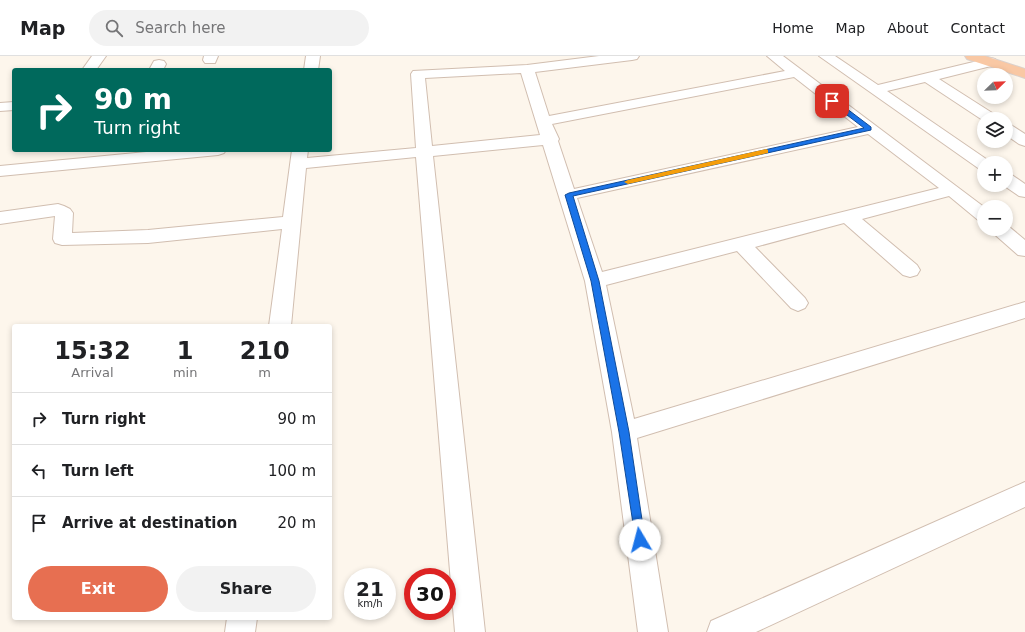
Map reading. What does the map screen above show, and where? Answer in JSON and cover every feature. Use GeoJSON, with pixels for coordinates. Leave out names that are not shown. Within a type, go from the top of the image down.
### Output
{"type":"FeatureCollection","features":[{"type":"Feature","properties":{"kind":"highway"},"geometry":{"type":"LineString","coordinates":[[972,56],[1025,74]]}},
{"type":"Feature","properties":{"kind":"highway"},"geometry":{"type":"LineString","coordinates":[[1003,56],[1025,63]]}},
{"type":"Feature","properties":{"kind":"street"},"geometry":{"type":"LineString","coordinates":[[90,68],[99,56]]}},
{"type":"Feature","properties":{"kind":"street"},"geometry":{"type":"LineString","coordinates":[[312,68],[313,56]]}},
{"type":"Feature","properties":{"kind":"street"},"geometry":{"type":"LineString","coordinates":[[470,632],[418,74],[527,69],[632,56]]}},
{"type":"Feature","properties":{"kind":"street"},"geometry":{"type":"LineString","coordinates":[[774,56],[977,210]]}},
{"type":"Feature","properties":{"kind":"street"},"geometry":{"type":"LineString","coordinates":[[826,56],[977,159]]}},
{"type":"Feature","properties":{"kind":"street"},"geometry":{"type":"LineString","coordinates":[[876,90],[990,62]]}},
{"type":"Feature","properties":{"kind":"street"},"geometry":{"type":"LineString","coordinates":[[527,69],[569,195],[595,281],[624,432],[653,632]]}},
{"type":"Feature","properties":{"kind":"street"},"geometry":{"type":"LineString","coordinates":[[280,324],[299,157],[424,151],[548,130],[795,73]]}},
{"type":"Feature","properties":{"kind":"street"},"geometry":{"type":"LineString","coordinates":[[927,77],[981,112]]}},
{"type":"Feature","properties":{"kind":"street"},"geometry":{"type":"LineString","coordinates":[[0,107],[12,106]]}},
{"type":"Feature","properties":{"kind":"street"},"geometry":{"type":"LineString","coordinates":[[569,195],[869,129]]}},
{"type":"Feature","properties":{"kind":"street"},"geometry":{"type":"LineString","coordinates":[[1013,133],[1025,141]]}},
{"type":"Feature","properties":{"kind":"street"},"geometry":{"type":"LineString","coordinates":[[0,170],[196,152]]}},
{"type":"Feature","properties":{"kind":"street"},"geometry":{"type":"LineString","coordinates":[[1013,184],[1025,192]]}},
{"type":"Feature","properties":{"kind":"street"},"geometry":{"type":"LineString","coordinates":[[595,281],[952,190]]}},
{"type":"Feature","properties":{"kind":"street"},"geometry":{"type":"LineString","coordinates":[[0,218],[58,210],[64,213],[62,239],[130,239],[292,222]]}},
{"type":"Feature","properties":{"kind":"street"},"geometry":{"type":"LineString","coordinates":[[847,216],[910,270]]}},
{"type":"Feature","properties":{"kind":"street"},"geometry":{"type":"LineString","coordinates":[[1008,236],[1025,250]]}},
{"type":"Feature","properties":{"kind":"street"},"geometry":{"type":"LineString","coordinates":[[741,244],[798,304]]}},
{"type":"Feature","properties":{"kind":"street"},"geometry":{"type":"LineString","coordinates":[[624,432],[1025,310]]}},
{"type":"Feature","properties":{"kind":"street"},"geometry":{"type":"LineString","coordinates":[[722,632],[1025,494]]}},
{"type":"Feature","properties":{"kind":"street"},"geometry":{"type":"LineString","coordinates":[[240,632],[242,620]]}},
{"type":"Feature","properties":{"kind":"slow traffic"},"geometry":{"type":"LineString","coordinates":[[628,182],[766,151]]}},
{"type":"Feature","properties":{"kind":"route"},"geometry":{"type":"LineString","coordinates":[[640,540],[624,432],[595,281],[569,195],[869,129],[832,101]]}}]}
